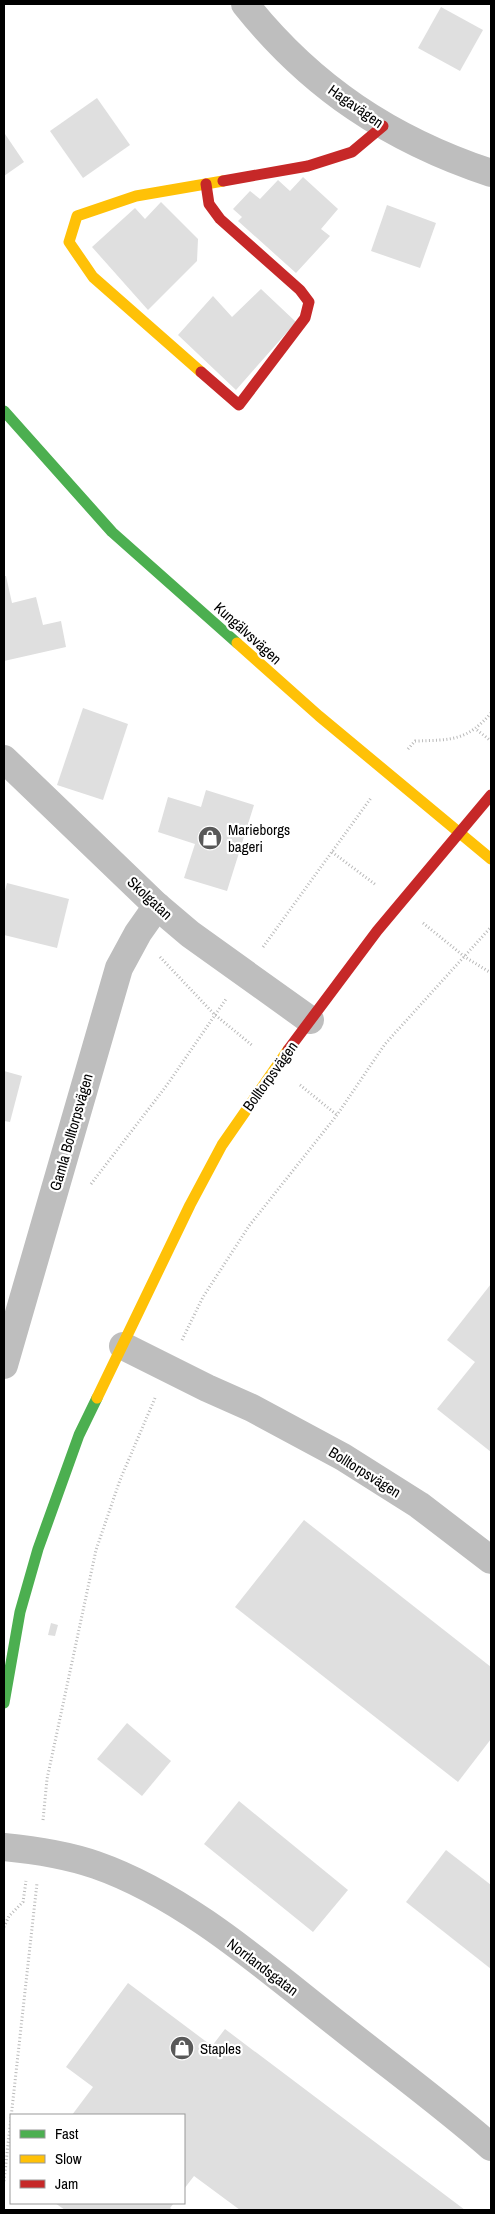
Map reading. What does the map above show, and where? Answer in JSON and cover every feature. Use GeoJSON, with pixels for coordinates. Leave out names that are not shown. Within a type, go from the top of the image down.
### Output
{"type":"FeatureCollection","features":[{"type":"Feature","properties":{"kind":"street","name":"Hagavägen"},"geometry":{"type":"LineString","coordinates":[[245,4],[298,64],[343,99],[383,126],[459,162],[491,173]]}},
{"type":"Feature","properties":{"kind":"street"},"geometry":{"type":"LineString","coordinates":[[206,184],[209,204],[220,219],[300,290],[309,302],[305,318],[239,405],[93,277],[69,242],[77,216],[136,196],[308,166],[352,152],[383,126]]}},
{"type":"Feature","properties":{"kind":"street","name":"Kungälvsvägen"},"geometry":{"type":"LineString","coordinates":[[4,411],[112,532],[319,716],[491,858]]}},
{"type":"Feature","properties":{"kind":"street","name":"Skolgatan"},"geometry":{"type":"LineString","coordinates":[[4,759],[156,906],[190,934],[310,1020]]}},
{"type":"Feature","properties":{"kind":"street","name":"Bolltorpsvägen"},"geometry":{"type":"LineString","coordinates":[[4,1703],[20,1612],[38,1548],[79,1435],[124,1346],[190,1205],[222,1145],[310,1020],[377,932],[491,795]]}},
{"type":"Feature","properties":{"kind":"street","name":"Gamla Bolltorpsvägen"},"geometry":{"type":"LineString","coordinates":[[6,1352],[119,968],[138,933],[156,906]]}},
{"type":"Feature","properties":{"kind":"street","name":"Bolltorpsvägen"},"geometry":{"type":"LineString","coordinates":[[124,1346],[169,1367],[207,1388],[252,1408],[343,1457],[419,1506],[491,1560]]}},
{"type":"Feature","properties":{"kind":"street","name":"Norrlandsgatan"},"geometry":{"type":"LineString","coordinates":[[4,1847],[40,1851],[96,1865],[149,1888],[190,1912],[281,1980],[491,2147]]}},
{"type":"Feature","properties":{"kind":"path"},"geometry":{"type":"LineString","coordinates":[[477,730],[491,741]]}},
{"type":"Feature","properties":{"kind":"path"},"geometry":{"type":"LineString","coordinates":[[11,2114],[47,1779],[96,1550],[120,1480],[169,1367],[203,1297],[249,1226],[336,1115],[385,1044],[408,1016],[491,927]]}},
{"type":"Feature","properties":{"kind":"path"},"geometry":{"type":"LineString","coordinates":[[465,957],[491,973]]}},
{"type":"Feature","properties":{"kind":"path"},"geometry":{"type":"LineString","coordinates":[[4,1926],[10,1916],[23,1902],[28,1872],[40,1851]]}},
{"type":"Feature","properties":{"kind":"path"},"geometry":{"type":"LineString","coordinates":[[4,2181],[10,2126]]}},
{"type":"Feature","properties":{"kind":"building"},"geometry":{"type":"Polygon","coordinates":[[[441,7],[483,30],[460,71],[418,48],[441,7]]]}},
{"type":"Feature","properties":{"kind":"building"},"geometry":{"type":"Polygon","coordinates":[[[97,98],[130,145],[83,178],[50,131],[97,98]]]}},
{"type":"Feature","properties":{"kind":"building"},"geometry":{"type":"Polygon","coordinates":[[[4,135],[24,162],[4,176],[4,135]]]}},
{"type":"Feature","properties":{"kind":"building"},"geometry":{"type":"Polygon","coordinates":[[[303,177],[338,209],[321,229],[330,236],[296,273],[238,221],[242,217],[233,209],[250,191],[260,199],[278,180],[290,191],[303,177]]]}},
{"type":"Feature","properties":{"kind":"building"},"geometry":{"type":"Polygon","coordinates":[[[161,202],[198,239],[197,261],[148,310],[92,247],[135,208],[145,219],[161,202]]]}},
{"type":"Feature","properties":{"kind":"building"},"geometry":{"type":"Polygon","coordinates":[[[387,205],[436,223],[420,268],[371,251],[387,205]]]}},
{"type":"Feature","properties":{"kind":"building"},"geometry":{"type":"Polygon","coordinates":[[[261,289],[296,322],[236,390],[178,335],[213,296],[232,317],[261,289]]]}},
{"type":"Feature","properties":{"kind":"building"},"geometry":{"type":"Polygon","coordinates":[[[4,576],[6,576],[12,603],[36,597],[43,625],[61,621],[66,647],[4,661],[4,576]]]}},
{"type":"Feature","properties":{"kind":"building"},"geometry":{"type":"Polygon","coordinates":[[[83,708],[128,724],[103,800],[57,785],[83,708]]]}},
{"type":"Feature","properties":{"kind":"building","name":"Marieborgs bageri"},"geometry":{"type":"Polygon","coordinates":[[[206,790],[254,805],[227,891],[184,878],[195,844],[158,832],[168,797],[201,807],[206,790]]]}},
{"type":"Feature","properties":{"kind":"building"},"geometry":{"type":"Polygon","coordinates":[[[7,883],[69,899],[57,948],[4,935],[4,895],[7,883]]]}},
{"type":"Feature","properties":{"kind":"building"},"geometry":{"type":"Polygon","coordinates":[[[4,1071],[22,1076],[10,1122],[4,1121],[4,1071]]]}},
{"type":"Feature","properties":{"kind":"building"},"geometry":{"type":"Polygon","coordinates":[[[491,1284],[491,1452],[437,1409],[475,1362],[447,1340],[491,1284]]]}},
{"type":"Feature","properties":{"kind":"building"},"geometry":{"type":"Polygon","coordinates":[[[304,1520],[491,1667],[491,1739],[458,1782],[235,1607],[304,1520]]]}},
{"type":"Feature","properties":{"kind":"building"},"geometry":{"type":"Polygon","coordinates":[[[51,1623],[58,1625],[55,1636],[48,1635],[51,1623]]]}},
{"type":"Feature","properties":{"kind":"building"},"geometry":{"type":"Polygon","coordinates":[[[127,1723],[171,1761],[142,1796],[97,1759],[127,1723]]]}},
{"type":"Feature","properties":{"kind":"building"},"geometry":{"type":"Polygon","coordinates":[[[239,1801],[348,1890],[313,1932],[204,1844],[239,1801]]]}},
{"type":"Feature","properties":{"kind":"building"},"geometry":{"type":"Polygon","coordinates":[[[446,1850],[491,1885],[491,1969],[406,1902],[446,1850]]]}},
{"type":"Feature","properties":{"kind":"building"},"geometry":{"type":"Polygon","coordinates":[[[128,1983],[212,2046],[225,2029],[465,2210],[240,2210],[194,2176],[185,2188],[185,2114],[73,2114],[93,2087],[66,2067],[128,1983]]]}},
{"type":"Feature","properties":{"kind":"building"},"geometry":{"type":"Polygon","coordinates":[[[56,2204],[173,2204],[170,2208],[173,2210],[65,2210],[56,2204]]]}},
{"type":"Feature","properties":{"kind":"traffic: fast"},"geometry":{"type":"LineString","coordinates":[[4,411],[112,532],[237,643]]}},
{"type":"Feature","properties":{"kind":"traffic: fast"},"geometry":{"type":"LineString","coordinates":[[4,1703],[20,1612],[38,1549],[79,1435],[97,1398]]}},
{"type":"Feature","properties":{"kind":"traffic: slow"},"geometry":{"type":"LineString","coordinates":[[201,372],[93,277],[69,242],[77,216],[136,196],[223,181]]}},
{"type":"Feature","properties":{"kind":"traffic: slow"},"geometry":{"type":"LineString","coordinates":[[237,643],[319,716],[491,859]]}},
{"type":"Feature","properties":{"kind":"traffic: slow"},"geometry":{"type":"LineString","coordinates":[[97,1398],[190,1205],[222,1145],[288,1050]]}},
{"type":"Feature","properties":{"kind":"traffic: jam"},"geometry":{"type":"LineString","coordinates":[[223,181],[308,166],[352,152],[383,126]]}},
{"type":"Feature","properties":{"kind":"traffic: jam"},"geometry":{"type":"LineString","coordinates":[[201,372],[239,405],[305,318],[309,302],[300,290],[220,219],[209,204],[206,184]]}},
{"type":"Feature","properties":{"kind":"traffic: jam"},"geometry":{"type":"LineString","coordinates":[[288,1050],[377,931],[491,795]]}},
{"type":"Feature","properties":{"kind":"place","name":"Marieborgs bageri"},"geometry":{"type":"Point","coordinates":[210,838]}},
{"type":"Feature","properties":{"kind":"place","name":"Staples"},"geometry":{"type":"Point","coordinates":[182,2048]}}]}
